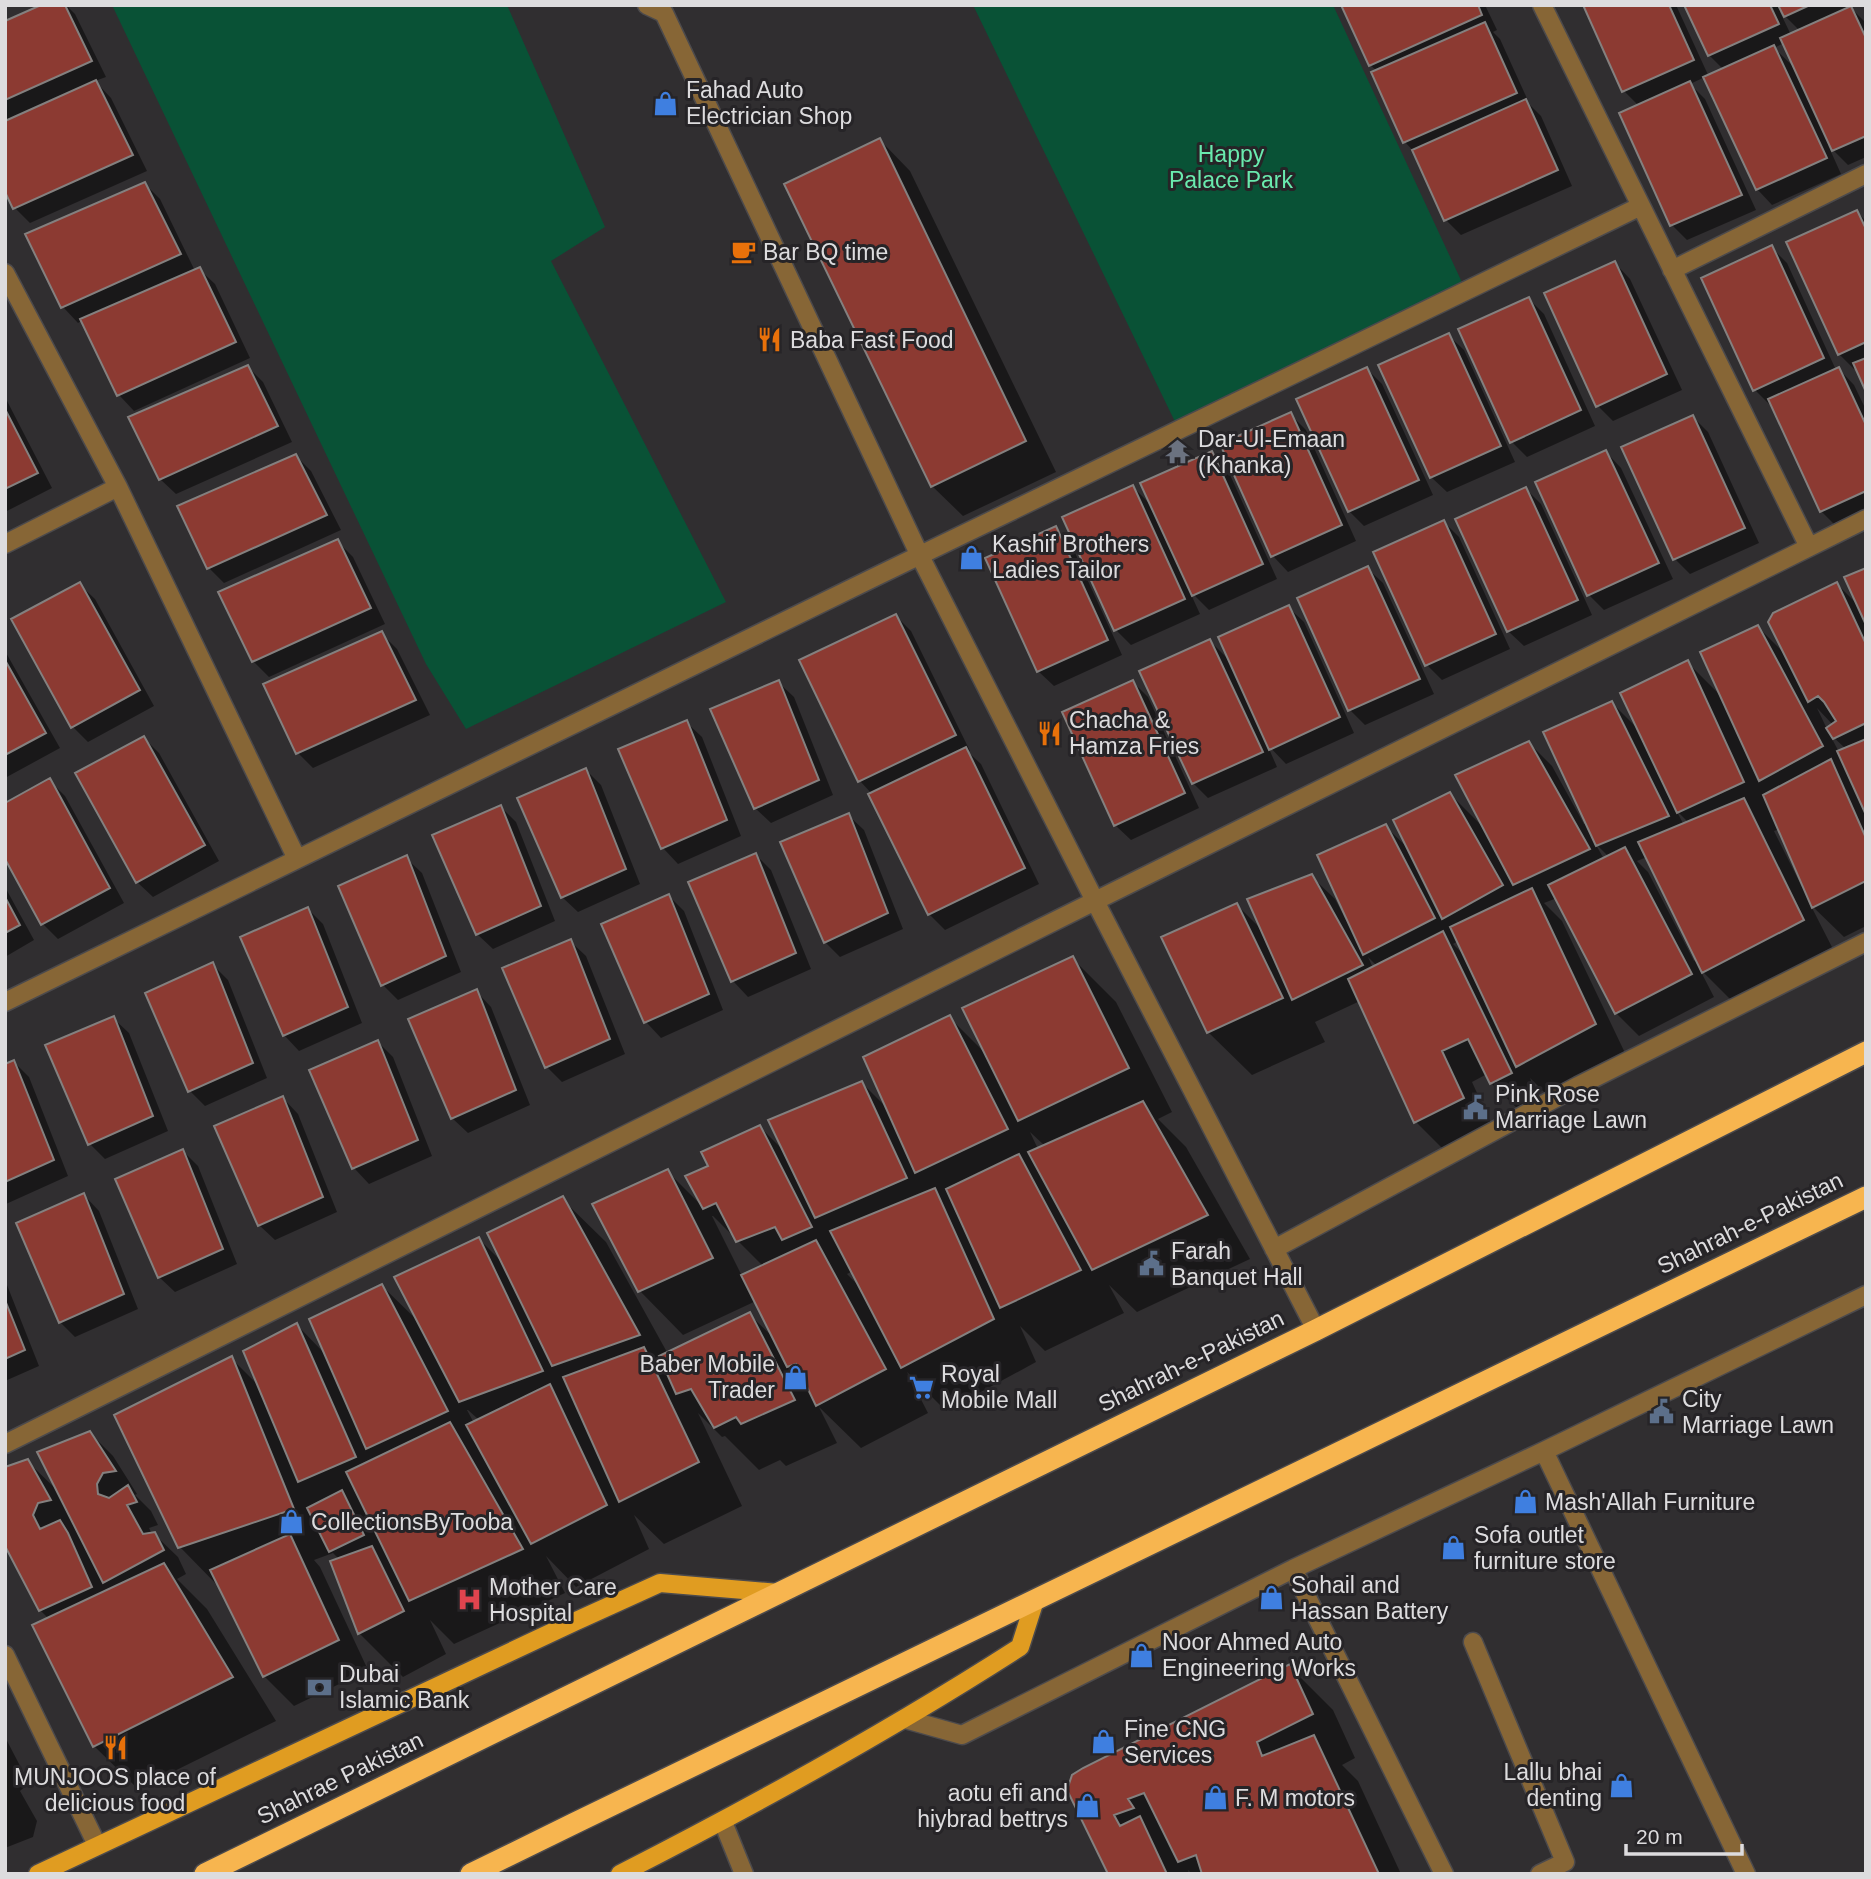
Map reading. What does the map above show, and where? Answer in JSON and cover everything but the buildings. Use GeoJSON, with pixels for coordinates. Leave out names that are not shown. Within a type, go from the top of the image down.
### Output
{"type":"FeatureCollection","features":[{"type":"Feature","properties":{"kind":"highway","name":"Shahrah-e-Pakistan"},"geometry":{"type":"LineString","coordinates":[[611,1674],[1316,1330],[1866,1052]]}},
{"type":"Feature","properties":{"kind":"highway","name":"Shahrah-e-Pakistan"},"geometry":{"type":"LineString","coordinates":[[471,1874],[1866,1197]]}},
{"type":"Feature","properties":{"kind":"highway","name":"Shahrae Pakistan"},"geometry":{"type":"LineString","coordinates":[[205,1874],[611,1674]]}},
{"type":"Feature","properties":{"kind":"main road"},"geometry":{"type":"LineString","coordinates":[[38,1874],[660,1583],[779,1592]]}},
{"type":"Feature","properties":{"kind":"main road"},"geometry":{"type":"LineString","coordinates":[[620,1874],[723,1822],[905,1719],[1020,1647],[1035,1600]]}},
{"type":"Feature","properties":{"kind":"street"},"geometry":{"type":"LineString","coordinates":[[1542,5],[1809,547]]}},
{"type":"Feature","properties":{"kind":"street"},"geometry":{"type":"LineString","coordinates":[[663,8],[920,556],[1316,1330]]}},
{"type":"Feature","properties":{"kind":"street"},"geometry":{"type":"LineString","coordinates":[[1672,270],[1866,174]]}},
{"type":"Feature","properties":{"kind":"street"},"geometry":{"type":"LineString","coordinates":[[5,1002],[1641,206]]}},
{"type":"Feature","properties":{"kind":"street"},"geometry":{"type":"LineString","coordinates":[[5,273],[118,488],[297,859]]}},
{"type":"Feature","properties":{"kind":"street"},"geometry":{"type":"LineString","coordinates":[[5,544],[118,488]]}},
{"type":"Feature","properties":{"kind":"street"},"geometry":{"type":"LineString","coordinates":[[5,1444],[1866,519]]}},
{"type":"Feature","properties":{"kind":"street"},"geometry":{"type":"LineString","coordinates":[[1274,1249],[1578,1086],[1866,942]]}},
{"type":"Feature","properties":{"kind":"street"},"geometry":{"type":"LineString","coordinates":[[905,1719],[962,1735],[1293,1569],[1544,1451],[1866,1294]]}},
{"type":"Feature","properties":{"kind":"street"},"geometry":{"type":"LineString","coordinates":[[1544,1451],[1746,1874]]}},
{"type":"Feature","properties":{"kind":"street"},"geometry":{"type":"LineString","coordinates":[[1293,1569],[1444,1874]]}},
{"type":"Feature","properties":{"kind":"street"},"geometry":{"type":"LineString","coordinates":[[1473,1642],[1568,1868],[1541,1874]]}},
{"type":"Feature","properties":{"kind":"street"},"geometry":{"type":"LineString","coordinates":[[5,1655],[97,1845]]}},
{"type":"Feature","properties":{"kind":"street"},"geometry":{"type":"LineString","coordinates":[[723,1822],[744,1874]]}},
{"type":"Feature","properties":{"kind":"green space"},"geometry":{"type":"Polygon","coordinates":[[[112,5],[507,5],[605,227],[551,261],[726,602],[466,729],[426,664],[112,5]]]}},
{"type":"Feature","properties":{"kind":"green space","name":"Happy Palace Park"},"geometry":{"type":"Polygon","coordinates":[[[973,5],[1333,5],[1466,291],[1179,430],[973,5]]]}},
{"type":"Feature","properties":{"kind":"place","name":"Fahad Auto Electrician Shop"},"geometry":{"type":"Point","coordinates":[666,103]}},
{"type":"Feature","properties":{"kind":"place","name":"Bar BQ time"},"geometry":{"type":"Point","coordinates":[743,252]}},
{"type":"Feature","properties":{"kind":"place","name":"Baba Fast Food"},"geometry":{"type":"Point","coordinates":[770,340]}},
{"type":"Feature","properties":{"kind":"place","name":"Dar-Ul-Emaan (Khanka)"},"geometry":{"type":"Point","coordinates":[1178,452]}},
{"type":"Feature","properties":{"kind":"place","name":"Kashif Brothers Ladies Tailor"},"geometry":{"type":"Point","coordinates":[972,557]}},
{"type":"Feature","properties":{"kind":"place","name":"Chacha & Hamza Fries"},"geometry":{"type":"Point","coordinates":[1049,733]}},
{"type":"Feature","properties":{"kind":"place","name":"Pink Rose Marriage Lawn"},"geometry":{"type":"Point","coordinates":[1475,1107]}},
{"type":"Feature","properties":{"kind":"place","name":"Farah Banquet Hall"},"geometry":{"type":"Point","coordinates":[1151,1264]}},
{"type":"Feature","properties":{"kind":"place","name":"Baber Mobile Trader"},"geometry":{"type":"Point","coordinates":[795,1377]}},
{"type":"Feature","properties":{"kind":"place","name":"Royal Mobile Mall"},"geometry":{"type":"Point","coordinates":[921,1387]}},
{"type":"Feature","properties":{"kind":"place","name":"City Marriage Lawn"},"geometry":{"type":"Point","coordinates":[1662,1412]}},
{"type":"Feature","properties":{"kind":"place","name":"Mash'Allah Furniture"},"geometry":{"type":"Point","coordinates":[1525,1502]}},
{"type":"Feature","properties":{"kind":"place","name":"CollectionsByTooba"},"geometry":{"type":"Point","coordinates":[291,1522]}},
{"type":"Feature","properties":{"kind":"place","name":"Sofa outlet furniture store"},"geometry":{"type":"Point","coordinates":[1454,1548]}},
{"type":"Feature","properties":{"kind":"place","name":"Sohail and Hassan Battery"},"geometry":{"type":"Point","coordinates":[1271,1598]}},
{"type":"Feature","properties":{"kind":"place","name":"Mother Care Hospital"},"geometry":{"type":"Point","coordinates":[469,1600]}},
{"type":"Feature","properties":{"kind":"place","name":"Noor Ahmed Auto Engineering Works"},"geometry":{"type":"Point","coordinates":[1142,1655]}},
{"type":"Feature","properties":{"kind":"place","name":"Dubai Islamic Bank"},"geometry":{"type":"Point","coordinates":[319,1687]}},
{"type":"Feature","properties":{"kind":"place","name":"Fine CNG Services"},"geometry":{"type":"Point","coordinates":[1104,1742]}},
{"type":"Feature","properties":{"kind":"place","name":"MUNJOOS place of delicious food"},"geometry":{"type":"Point","coordinates":[115,1747]}},
{"type":"Feature","properties":{"kind":"place","name":"Lallu bhai denting"},"geometry":{"type":"Point","coordinates":[1622,1785]}},
{"type":"Feature","properties":{"kind":"place","name":"F. M motors"},"geometry":{"type":"Point","coordinates":[1215,1798]}},
{"type":"Feature","properties":{"kind":"place","name":"aotu efi and hiybrad bettrys"},"geometry":{"type":"Point","coordinates":[1088,1806]}}]}
